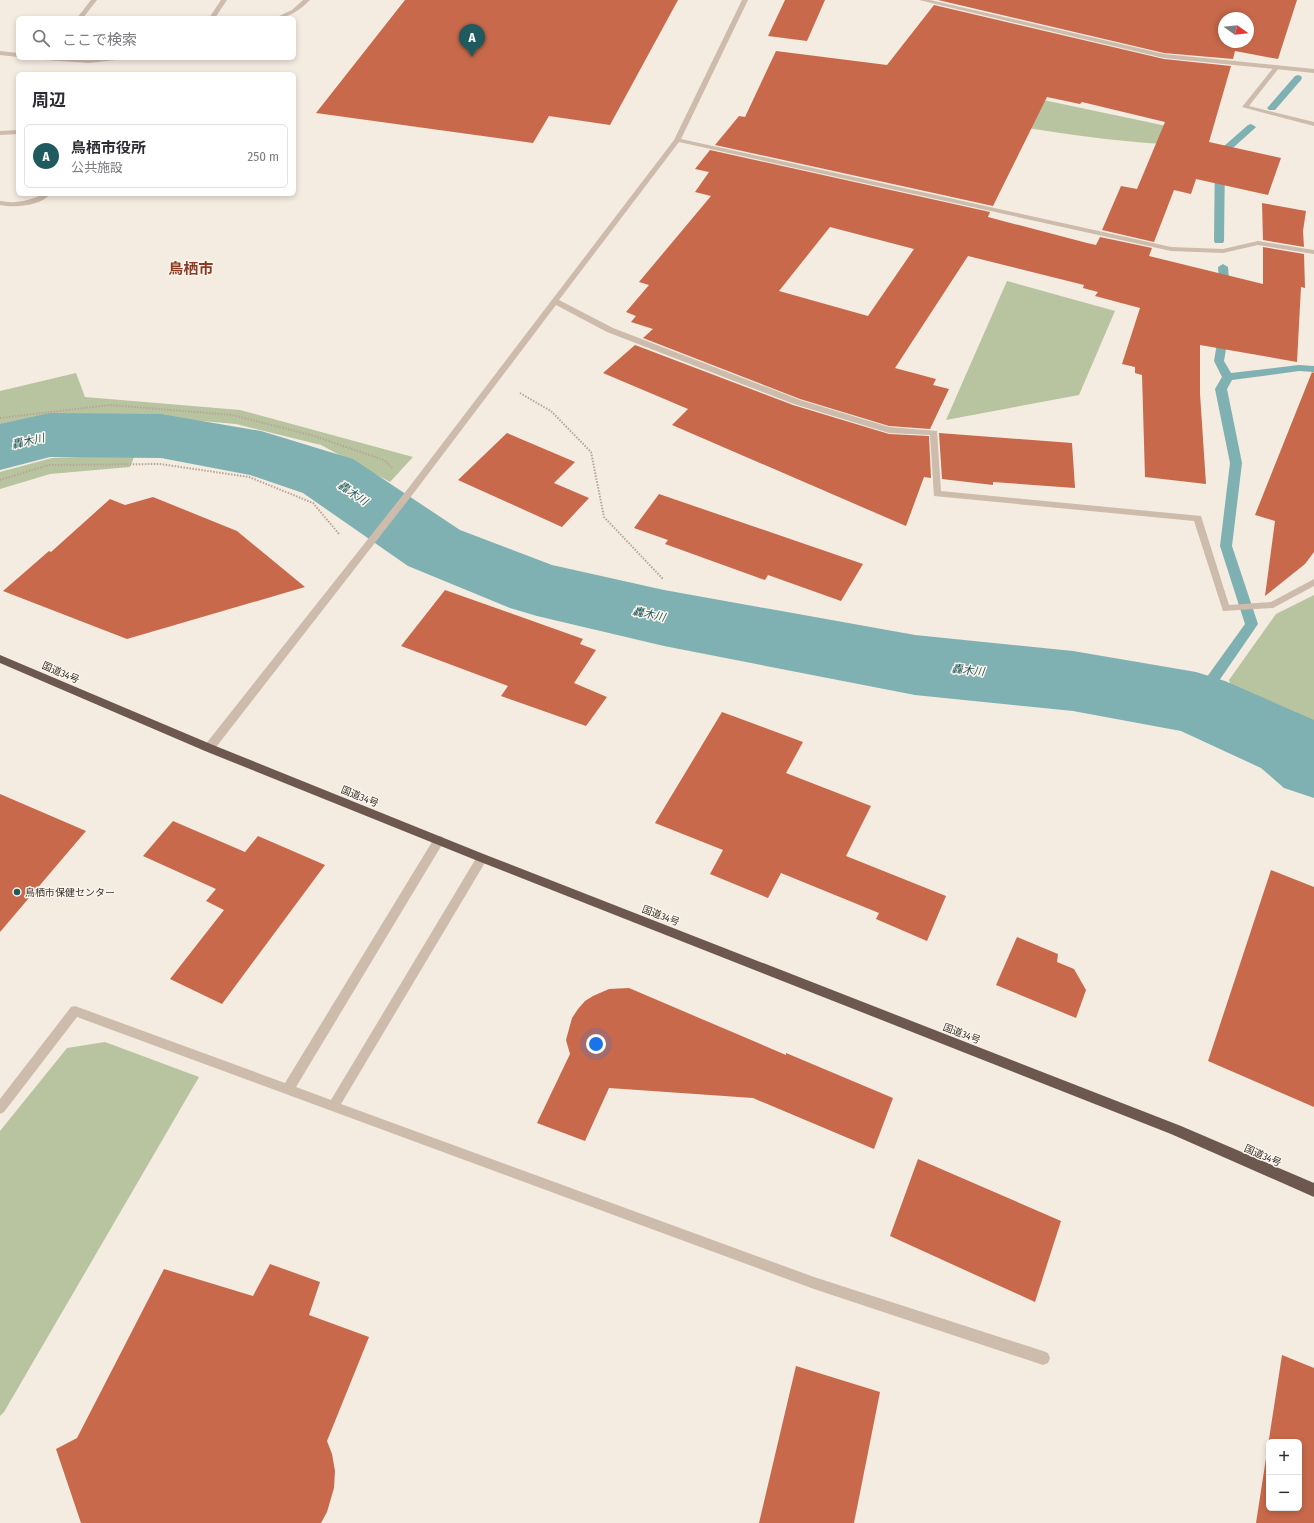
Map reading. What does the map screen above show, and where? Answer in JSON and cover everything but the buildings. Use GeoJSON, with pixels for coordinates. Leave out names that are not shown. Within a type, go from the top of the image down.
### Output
{"type":"FeatureCollection","features":[{"type":"Feature","properties":{"kind":"highway","name":"国道34号"},"geometry":{"type":"LineString","coordinates":[[0,659],[209,748],[482,858],[1176,1130],[1314,1190]]}},
{"type":"Feature","properties":{"kind":"street"},"geometry":{"type":"LineString","coordinates":[[82,16],[94,0]]}},
{"type":"Feature","properties":{"kind":"street"},"geometry":{"type":"LineString","coordinates":[[213,16],[224,0]]}},
{"type":"Feature","properties":{"kind":"street"},"geometry":{"type":"LineString","coordinates":[[283,16],[294,11],[307,0]]}},
{"type":"Feature","properties":{"kind":"street"},"geometry":{"type":"LineString","coordinates":[[209,748],[413,488],[677,140],[745,0]]}},
{"type":"Feature","properties":{"kind":"street"},"geometry":{"type":"LineString","coordinates":[[922,0],[1164,56],[1314,71]]}},
{"type":"Feature","properties":{"kind":"street"},"geometry":{"type":"LineString","coordinates":[[0,53],[16,55]]}},
{"type":"Feature","properties":{"kind":"street"},"geometry":{"type":"LineString","coordinates":[[75,60],[98,60]]}},
{"type":"Feature","properties":{"kind":"street"},"geometry":{"type":"LineString","coordinates":[[1276,68],[1245,107],[1314,124]]}},
{"type":"Feature","properties":{"kind":"street"},"geometry":{"type":"LineString","coordinates":[[0,134],[16,132]]}},
{"type":"Feature","properties":{"kind":"street"},"geometry":{"type":"LineString","coordinates":[[677,140],[1171,249],[1223,252],[1258,243],[1314,252]]}},
{"type":"Feature","properties":{"kind":"street"},"geometry":{"type":"LineString","coordinates":[[0,203],[9,205],[16,204],[38,200],[45,196]]}},
{"type":"Feature","properties":{"kind":"street"},"geometry":{"type":"LineString","coordinates":[[555,301],[610,330],[797,402],[889,430],[934,433],[938,494],[1198,518],[1226,609],[1273,604],[1314,582]]}},
{"type":"Feature","properties":{"kind":"street"},"geometry":{"type":"LineString","coordinates":[[288,1088],[439,840]]}},
{"type":"Feature","properties":{"kind":"street"},"geometry":{"type":"LineString","coordinates":[[334,1105],[482,858]]}},
{"type":"Feature","properties":{"kind":"street"},"geometry":{"type":"LineString","coordinates":[[0,1108],[75,1011],[288,1088],[814,1283],[1043,1358]]}},
{"type":"Feature","properties":{"kind":"path"},"geometry":{"type":"LineString","coordinates":[[495,380],[551,411],[591,452],[604,517],[663,580]]}},
{"type":"Feature","properties":{"kind":"path"},"geometry":{"type":"LineString","coordinates":[[0,418],[110,405],[232,415],[311,435],[384,460],[413,488]]}},
{"type":"Feature","properties":{"kind":"path"},"geometry":{"type":"LineString","coordinates":[[0,480],[49,465],[160,464],[249,477],[313,503],[343,539],[361,554]]}},
{"type":"Feature","properties":{"kind":"green space"},"geometry":{"type":"Polygon","coordinates":[[[986,88],[1195,132],[1187,145],[1160,144],[1105,139],[968,118],[986,88]]]}},
{"type":"Feature","properties":{"kind":"green space"},"geometry":{"type":"Polygon","coordinates":[[[1007,281],[1115,311],[1079,395],[946,420],[1007,281]]]}},
{"type":"Feature","properties":{"kind":"green space"},"geometry":{"type":"Polygon","coordinates":[[[76,373],[85,397],[240,410],[413,457],[390,482],[321,445],[236,424],[124,414],[0,428],[0,391],[76,373]]]}},
{"type":"Feature","properties":{"kind":"green space"},"geometry":{"type":"Polygon","coordinates":[[[135,455],[130,467],[50,474],[0,489],[0,472],[52,458],[135,455]]]}},
{"type":"Feature","properties":{"kind":"green space"},"geometry":{"type":"Polygon","coordinates":[[[1314,595],[1314,738],[1239,708],[1229,680],[1276,614],[1314,595]]]}},
{"type":"Feature","properties":{"kind":"green space"},"geometry":{"type":"Polygon","coordinates":[[[105,1042],[199,1077],[4,1412],[0,1416],[0,1131],[67,1048],[105,1042]]]}},
{"type":"Feature","properties":{"kind":"waterway"},"geometry":{"type":"LineString","coordinates":[[1272,108],[1298,78]]}},
{"type":"Feature","properties":{"kind":"waterway"},"geometry":{"type":"LineString","coordinates":[[1219,241],[1220,154],[1251,127]]}},
{"type":"Feature","properties":{"kind":"waterway"},"geometry":{"type":"LineString","coordinates":[[1223,267],[1225,293]]}},
{"type":"Feature","properties":{"kind":"waterway"},"geometry":{"type":"LineString","coordinates":[[1224,331],[1219,361],[1228,377]]}},
{"type":"Feature","properties":{"kind":"waterway"},"geometry":{"type":"LineString","coordinates":[[1228,377],[1299,368],[1314,369]]}},
{"type":"Feature","properties":{"kind":"waterway"},"geometry":{"type":"LineString","coordinates":[[1196,703],[1252,624],[1226,546],[1236,463],[1221,389],[1228,377]]}},
{"type":"Feature","properties":{"kind":"waterway","name":"轟木川"},"geometry":{"type":"LineString","coordinates":[[0,447],[50,435],[161,436],[261,454],[328,476],[434,548],[537,589],[664,618],[915,665],[1073,681],[1196,703],[1290,745],[1314,765]]}},
{"type":"Feature","properties":{"kind":"place","name":"鳥栖市役所"},"geometry":{"type":"Point","coordinates":[472,57]}},
{"type":"Feature","properties":{"kind":"place","name":"鳥栖市保健センター"},"geometry":{"type":"Point","coordinates":[17,892]}},
{"type":"Feature","properties":{"kind":"district","name":"鳥栖市"},"geometry":{"type":"Point","coordinates":[191,269]}}]}
